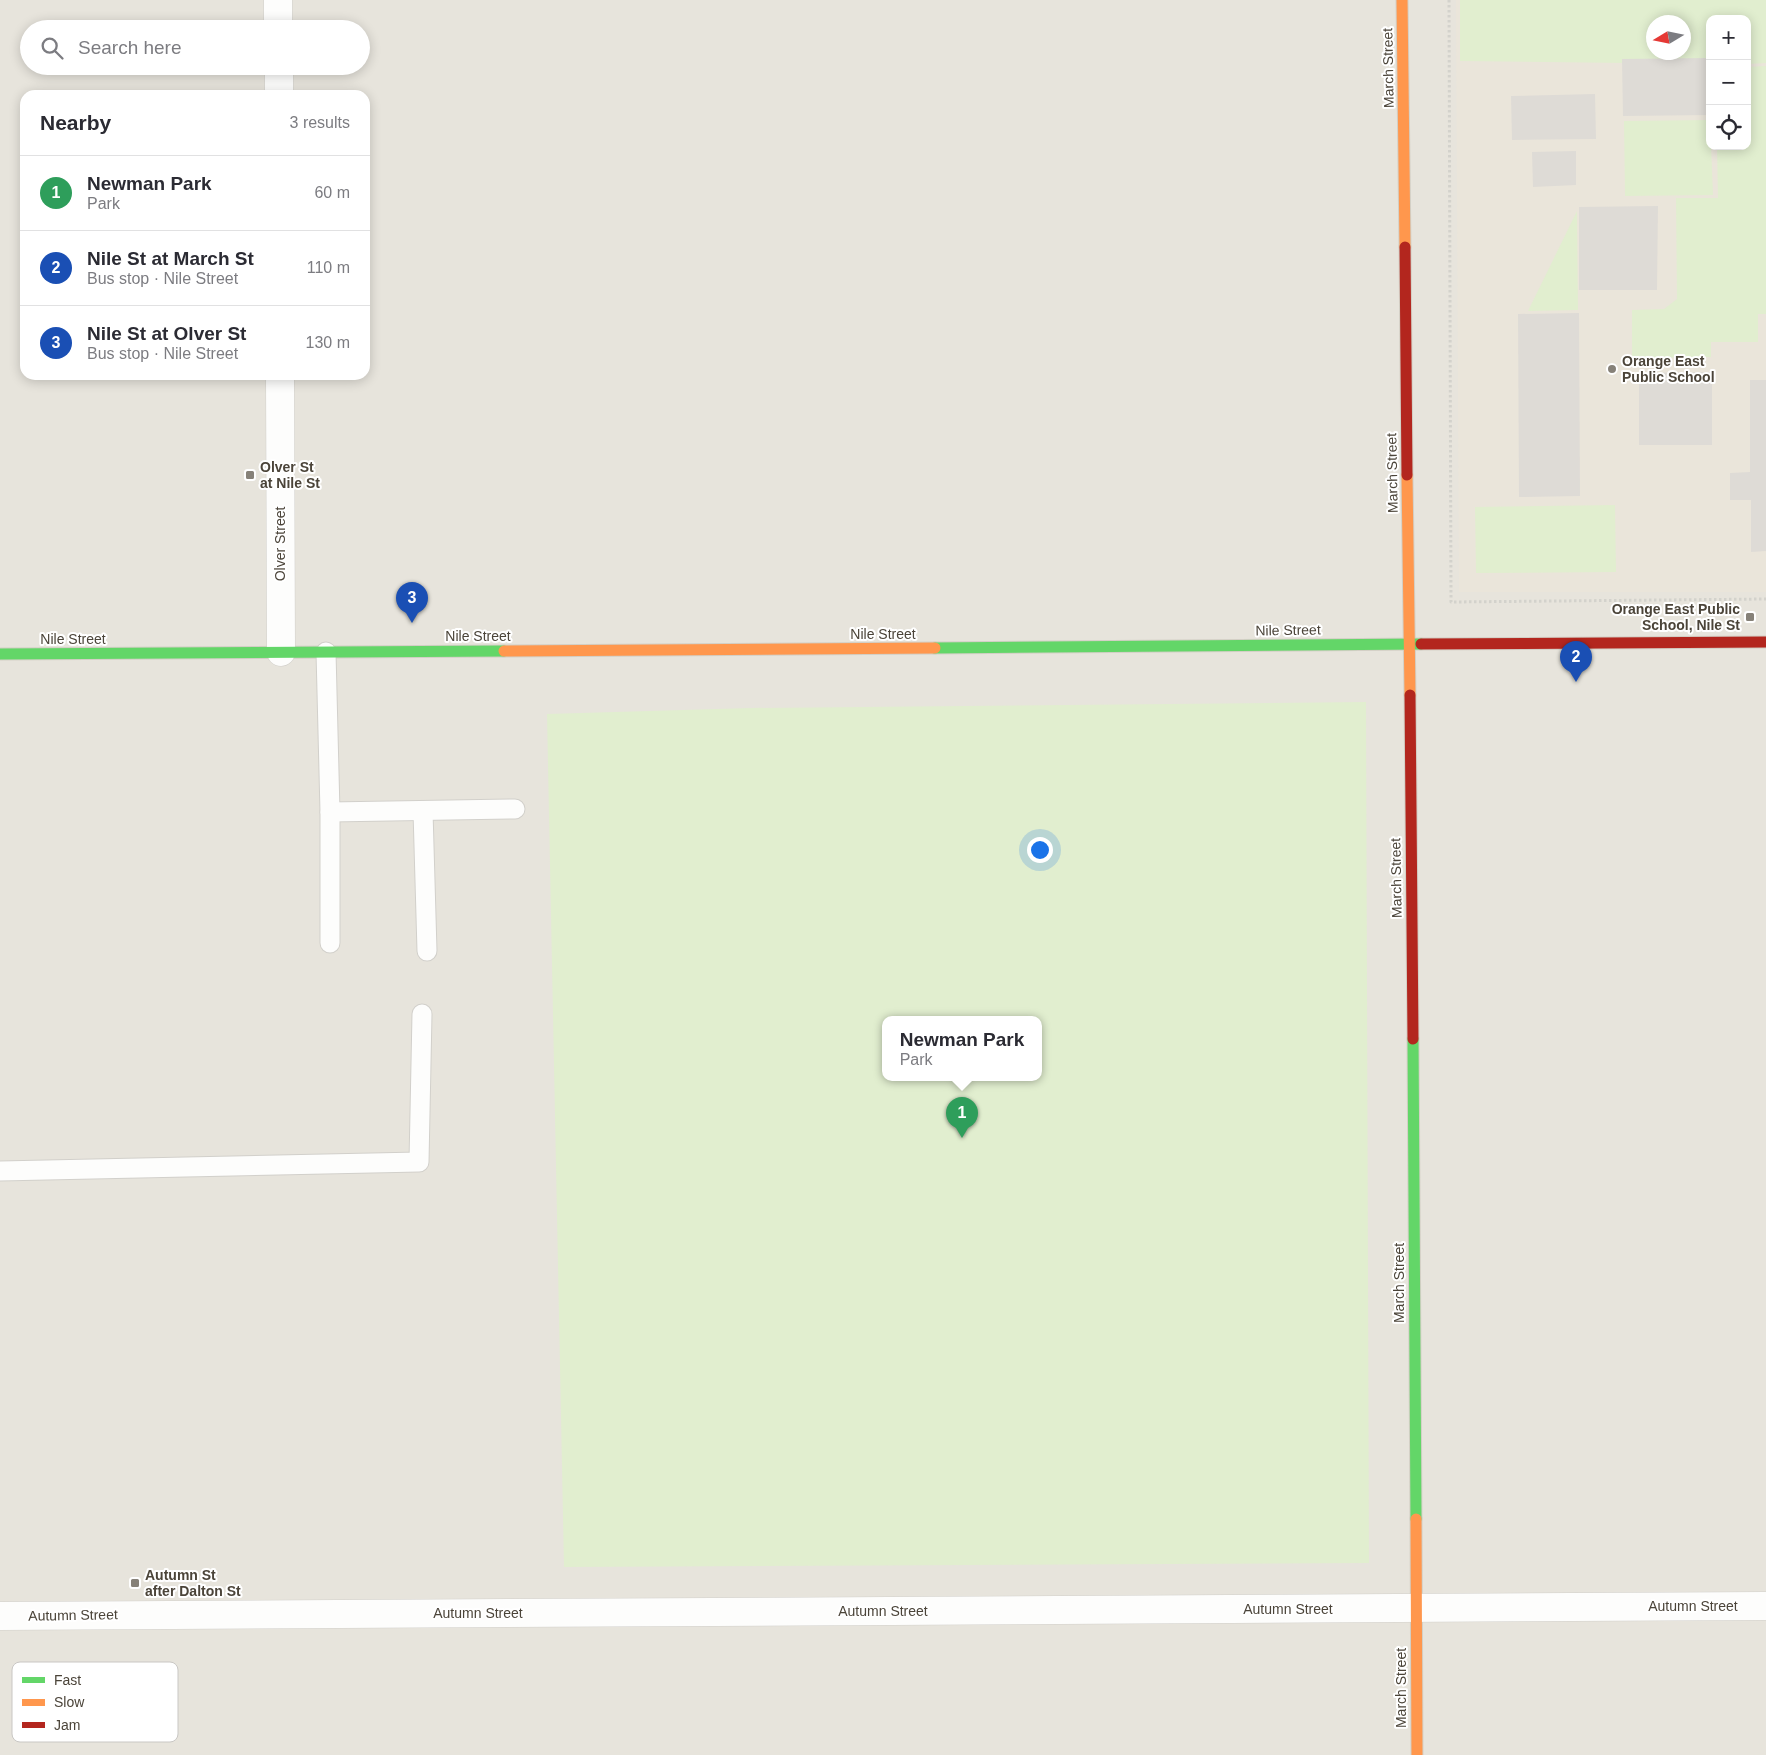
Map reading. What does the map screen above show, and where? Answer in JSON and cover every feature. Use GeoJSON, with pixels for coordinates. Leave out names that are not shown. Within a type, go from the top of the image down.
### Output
{"type":"FeatureCollection","features":[{"type":"Feature","properties":{"kind":"street"},"geometry":{"type":"LineString","coordinates":[[278,0],[278,20]]}},
{"type":"Feature","properties":{"kind":"street","name":"March Street"},"geometry":{"type":"LineString","coordinates":[[1402,0],[1409,643],[1417,1755]]}},
{"type":"Feature","properties":{"kind":"street"},"geometry":{"type":"LineString","coordinates":[[278,75],[279,90]]}},
{"type":"Feature","properties":{"kind":"street","name":"Olver Street"},"geometry":{"type":"LineString","coordinates":[[280,380],[281,652]]}},
{"type":"Feature","properties":{"kind":"street","name":"Nile Street"},"geometry":{"type":"LineString","coordinates":[[0,654],[1766,642]]}},
{"type":"Feature","properties":{"kind":"street","name":"Autumn Street"},"geometry":{"type":"LineString","coordinates":[[0,1616],[1766,1606]]}},
{"type":"Feature","properties":{"kind":"lane"},"geometry":{"type":"LineString","coordinates":[[326,652],[330,812],[330,942]]}},
{"type":"Feature","properties":{"kind":"lane"},"geometry":{"type":"LineString","coordinates":[[330,812],[515,809]]}},
{"type":"Feature","properties":{"kind":"lane"},"geometry":{"type":"LineString","coordinates":[[423,811],[428,951]]}},
{"type":"Feature","properties":{"kind":"lane"},"geometry":{"type":"LineString","coordinates":[[0,1171],[419,1162],[422,1014]]}},
{"type":"Feature","properties":{"kind":"path"},"geometry":{"type":"LineString","coordinates":[[1449,0],[1452,608]]}},
{"type":"Feature","properties":{"kind":"path"},"geometry":{"type":"LineString","coordinates":[[1451,602],[1766,599]]}},
{"type":"Feature","properties":{"kind":"shaded area"},"geometry":{"type":"Polygon","coordinates":[[[0,0],[1766,0],[1766,1755],[0,1755],[0,0]]]}},
{"type":"Feature","properties":{"kind":"shaded area","name":"Orange East Public School"},"geometry":{"type":"Polygon","coordinates":[[[1456,0],[1766,0],[1766,592],[1459,592],[1456,0]]]}},
{"type":"Feature","properties":{"kind":"green space"},"geometry":{"type":"Polygon","coordinates":[[[1460,0],[1766,0],[1766,63],[1751,64],[1751,15],[1706,15],[1706,64],[1460,61],[1460,0]]]}},
{"type":"Feature","properties":{"kind":"green space"},"geometry":{"type":"Polygon","coordinates":[[[1766,66],[1766,314],[1758,314],[1758,342],[1711,342],[1711,357],[1632,358],[1632,310],[1664,309],[1677,299],[1676,198],[1718,198],[1717,150],[1751,150],[1751,67],[1766,66]]]}},
{"type":"Feature","properties":{"kind":"green space"},"geometry":{"type":"Polygon","coordinates":[[[1706,120],[1706,150],[1711,150],[1713,195],[1625,196],[1624,121],[1706,120]]]}},
{"type":"Feature","properties":{"kind":"green space"},"geometry":{"type":"Polygon","coordinates":[[[1577,211],[1578,310],[1528,311],[1577,211]]]}},
{"type":"Feature","properties":{"kind":"green space"},"geometry":{"type":"Polygon","coordinates":[[[1615,505],[1616,572],[1476,573],[1475,507],[1615,505]]]}},
{"type":"Feature","properties":{"kind":"green space"},"geometry":{"type":"Polygon","coordinates":[[[1366,702],[1369,1563],[564,1567],[547,714],[751,708],[1366,702]]]}},
{"type":"Feature","properties":{"kind":"building"},"geometry":{"type":"Polygon","coordinates":[[[1691,58],[1706,58],[1706,115],[1623,116],[1622,59],[1691,60],[1691,58]]]}},
{"type":"Feature","properties":{"kind":"building"},"geometry":{"type":"Polygon","coordinates":[[[1595,94],[1596,139],[1512,140],[1511,96],[1595,94]]]}},
{"type":"Feature","properties":{"kind":"building"},"geometry":{"type":"Polygon","coordinates":[[[1576,151],[1576,185],[1533,187],[1532,152],[1576,151]]]}},
{"type":"Feature","properties":{"kind":"building"},"geometry":{"type":"Polygon","coordinates":[[[1658,206],[1657,290],[1579,290],[1579,207],[1658,206]]]}},
{"type":"Feature","properties":{"kind":"building"},"geometry":{"type":"Polygon","coordinates":[[[1579,313],[1580,496],[1519,497],[1518,314],[1579,313]]]}},
{"type":"Feature","properties":{"kind":"building"},"geometry":{"type":"Polygon","coordinates":[[[1712,372],[1712,445],[1639,445],[1639,373],[1712,372]]]}},
{"type":"Feature","properties":{"kind":"building"},"geometry":{"type":"Polygon","coordinates":[[[1750,380],[1766,380],[1766,551],[1751,552],[1751,500],[1730,500],[1730,473],[1750,472],[1750,380]]]}},
{"type":"Feature","properties":{"kind":"traffic: fast"},"geometry":{"type":"LineString","coordinates":[[935,648],[1421,644]]}},
{"type":"Feature","properties":{"kind":"traffic: fast"},"geometry":{"type":"LineString","coordinates":[[0,654],[504,651]]}},
{"type":"Feature","properties":{"kind":"traffic: fast"},"geometry":{"type":"LineString","coordinates":[[1413,1039],[1416,1519]]}},
{"type":"Feature","properties":{"kind":"traffic: slow"},"geometry":{"type":"LineString","coordinates":[[1402,0],[1405,247]]}},
{"type":"Feature","properties":{"kind":"traffic: slow"},"geometry":{"type":"LineString","coordinates":[[1407,475],[1410,695]]}},
{"type":"Feature","properties":{"kind":"traffic: slow"},"geometry":{"type":"LineString","coordinates":[[504,651],[935,648]]}},
{"type":"Feature","properties":{"kind":"traffic: slow"},"geometry":{"type":"LineString","coordinates":[[1416,1519],[1417,1755]]}},
{"type":"Feature","properties":{"kind":"traffic: jam"},"geometry":{"type":"LineString","coordinates":[[1405,247],[1407,475]]}},
{"type":"Feature","properties":{"kind":"traffic: jam"},"geometry":{"type":"LineString","coordinates":[[1421,644],[1766,642]]}},
{"type":"Feature","properties":{"kind":"traffic: jam"},"geometry":{"type":"LineString","coordinates":[[1410,695],[1413,1039]]}},
{"type":"Feature","properties":{"kind":"place","name":"Orange East Public School"},"geometry":{"type":"Point","coordinates":[1612,369]}},
{"type":"Feature","properties":{"kind":"place","name":"Olver St at Nile St"},"geometry":{"type":"Point","coordinates":[250,475]}},
{"type":"Feature","properties":{"kind":"place","name":"Orange East Public School, Nile St"},"geometry":{"type":"Point","coordinates":[1750,617]}},
{"type":"Feature","properties":{"kind":"place","name":"Nile St at Olver St"},"geometry":{"type":"Point","coordinates":[412,623]}},
{"type":"Feature","properties":{"kind":"place","name":"Nile St at March St"},"geometry":{"type":"Point","coordinates":[1576,682]}},
{"type":"Feature","properties":{"kind":"place","name":"Newman Park"},"geometry":{"type":"Point","coordinates":[962,1138]}},
{"type":"Feature","properties":{"kind":"place","name":"Autumn St after Dalton St"},"geometry":{"type":"Point","coordinates":[135,1583]}}]}
